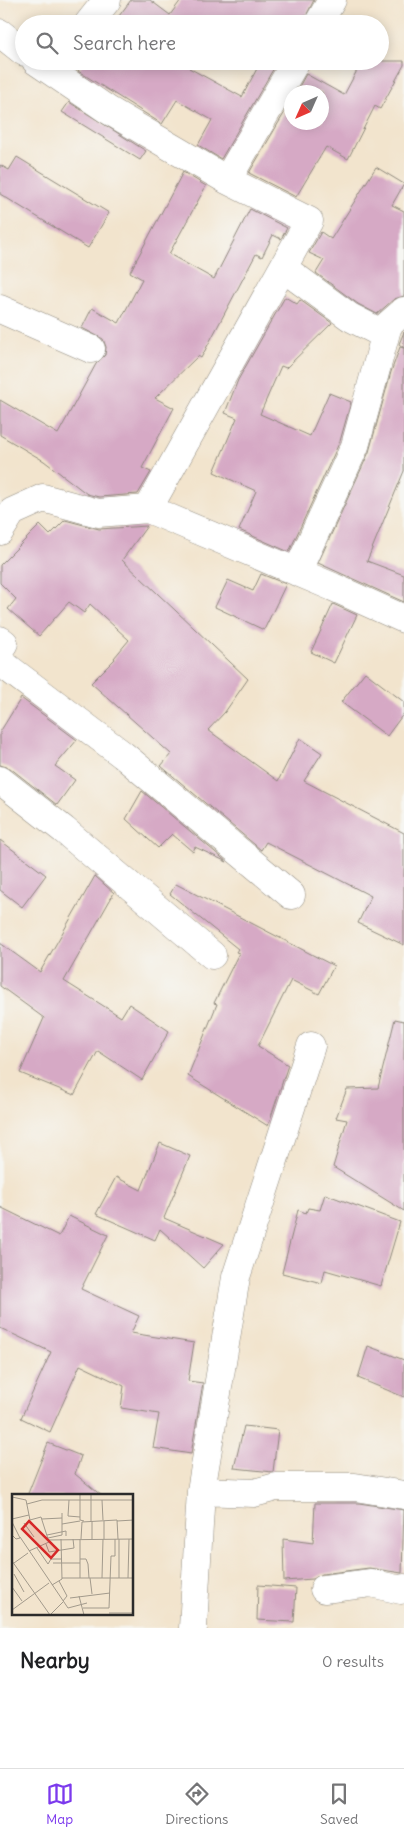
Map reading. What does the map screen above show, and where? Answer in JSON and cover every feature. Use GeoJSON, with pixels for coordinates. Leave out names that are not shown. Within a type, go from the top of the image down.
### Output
{"type":"FeatureCollection","features":[{"type":"Feature","properties":{"kind":"street"},"geometry":{"type":"LineString","coordinates":[[95,15],[107,0]]}},
{"type":"Feature","properties":{"kind":"street"},"geometry":{"type":"LineString","coordinates":[[323,15],[332,0]]}},
{"type":"Feature","properties":{"kind":"street"},"geometry":{"type":"LineString","coordinates":[[0,33],[15,45]]}},
{"type":"Feature","properties":{"kind":"street"},"geometry":{"type":"LineString","coordinates":[[54,70],[108,110],[227,180],[309,221],[148,509]]}},
{"type":"Feature","properties":{"kind":"street"},"geometry":{"type":"LineString","coordinates":[[227,180],[291,70]]}},
{"type":"Feature","properties":{"kind":"street"},"geometry":{"type":"LineString","coordinates":[[283,268],[350,317],[385,335]]}},
{"type":"Feature","properties":{"kind":"street"},"geometry":{"type":"LineString","coordinates":[[0,309],[91,349]]}},
{"type":"Feature","properties":{"kind":"street"},"geometry":{"type":"LineString","coordinates":[[297,572],[355,446],[388,325],[404,311]]}},
{"type":"Feature","properties":{"kind":"street"},"geometry":{"type":"LineString","coordinates":[[0,531],[12,512],[43,498],[98,513],[148,509],[404,619]]}},
{"type":"Feature","properties":{"kind":"street"},"geometry":{"type":"LineString","coordinates":[[0,640],[4,643],[0,649]]}},
{"type":"Feature","properties":{"kind":"street"},"geometry":{"type":"LineString","coordinates":[[0,662],[131,761],[291,895]]}},
{"type":"Feature","properties":{"kind":"street"},"geometry":{"type":"LineString","coordinates":[[0,780],[64,830],[212,956]]}},
{"type":"Feature","properties":{"kind":"street"},"geometry":{"type":"LineString","coordinates":[[192,1628],[201,1491],[236,1277],[311,1046]]}},
{"type":"Feature","properties":{"kind":"street"},"geometry":{"type":"LineString","coordinates":[[201,1491],[254,1493],[276,1487],[355,1487],[404,1495]]}},
{"type":"Feature","properties":{"kind":"street"},"geometry":{"type":"LineString","coordinates":[[324,1589],[372,1583],[401,1590],[404,1588]]}},
{"type":"Feature","properties":{"kind":"building"},"geometry":{"type":"Polygon","coordinates":[[[131,0],[150,0],[170,15],[120,15],[131,0]]]}},
{"type":"Feature","properties":{"kind":"building"},"geometry":{"type":"Polygon","coordinates":[[[181,0],[314,0],[306,15],[170,15],[181,0]]]}},
{"type":"Feature","properties":{"kind":"building"},"geometry":{"type":"Polygon","coordinates":[[[389,61],[404,61],[404,65],[380,109],[375,106],[348,159],[326,147],[296,197],[249,173],[284,114],[284,130],[329,130],[329,87],[344,95],[357,70],[389,70],[389,61]]]}},
{"type":"Feature","properties":{"kind":"building"},"geometry":{"type":"Polygon","coordinates":[[[193,70],[242,97],[256,70],[273,70],[221,159],[198,145],[212,120],[177,100],[162,124],[78,71],[193,70]]]}},
{"type":"Feature","properties":{"kind":"building"},"geometry":{"type":"Polygon","coordinates":[[[306,74],[326,85],[300,85],[306,74]]]}},
{"type":"Feature","properties":{"kind":"building"},"geometry":{"type":"Polygon","coordinates":[[[69,102],[146,151],[140,160],[62,112],[69,102]]]}},
{"type":"Feature","properties":{"kind":"building"},"geometry":{"type":"Polygon","coordinates":[[[17,157],[109,213],[88,248],[0,194],[0,165],[9,170],[17,157]]]}},
{"type":"Feature","properties":{"kind":"building"},"geometry":{"type":"Polygon","coordinates":[[[376,167],[404,184],[392,205],[404,211],[404,296],[394,299],[377,314],[358,304],[316,273],[324,260],[309,253],[321,232],[331,239],[376,167]]]}},
{"type":"Feature","properties":{"kind":"building"},"geometry":{"type":"Polygon","coordinates":[[[183,172],[206,186],[169,254],[214,279],[250,209],[287,228],[281,239],[273,235],[262,257],[256,254],[201,358],[198,356],[155,398],[174,408],[142,468],[151,472],[138,494],[99,497],[87,494],[44,461],[0,435],[0,400],[58,434],[96,364],[105,355],[106,347],[103,339],[82,328],[92,308],[119,323],[142,279],[130,272],[183,172]]]}},
{"type":"Feature","properties":{"kind":"building"},"geometry":{"type":"Polygon","coordinates":[[[285,297],[297,304],[300,300],[332,323],[286,368],[281,366],[260,414],[310,436],[329,393],[351,402],[340,441],[289,552],[239,530],[256,491],[214,472],[237,418],[225,413],[238,380],[285,297]]]}},
{"type":"Feature","properties":{"kind":"building"},"geometry":{"type":"Polygon","coordinates":[[[404,332],[404,348],[399,344],[404,332]]]}},
{"type":"Feature","properties":{"kind":"building"},"geometry":{"type":"Polygon","coordinates":[[[400,347],[404,348],[404,471],[367,561],[404,575],[404,602],[318,563],[369,452],[391,372],[400,347]]]}},
{"type":"Feature","properties":{"kind":"building"},"geometry":{"type":"Polygon","coordinates":[[[65,520],[99,529],[147,526],[122,560],[248,679],[225,712],[208,730],[278,781],[300,738],[322,753],[304,781],[404,833],[404,945],[358,923],[371,896],[266,842],[261,850],[161,766],[171,754],[91,683],[115,659],[129,640],[90,604],[84,613],[69,602],[39,636],[8,609],[16,599],[0,583],[0,565],[40,525],[50,535],[65,520]]]}},
{"type":"Feature","properties":{"kind":"building"},"geometry":{"type":"Polygon","coordinates":[[[261,574],[286,584],[264,630],[215,607],[228,580],[253,591],[261,574]]]}},
{"type":"Feature","properties":{"kind":"building"},"geometry":{"type":"Polygon","coordinates":[[[333,604],[357,615],[334,663],[311,652],[333,604]]]}},
{"type":"Feature","properties":{"kind":"building"},"geometry":{"type":"Polygon","coordinates":[[[365,672],[404,702],[404,713],[387,736],[341,702],[365,672]]]}},
{"type":"Feature","properties":{"kind":"building"},"geometry":{"type":"Polygon","coordinates":[[[21,698],[77,740],[55,766],[75,780],[57,805],[10,768],[0,765],[0,732],[21,698]]]}},
{"type":"Feature","properties":{"kind":"building"},"geometry":{"type":"Polygon","coordinates":[[[142,791],[227,862],[195,847],[193,852],[172,834],[158,848],[126,819],[142,791]]]}},
{"type":"Feature","properties":{"kind":"building"},"geometry":{"type":"Polygon","coordinates":[[[0,840],[46,875],[22,907],[0,890],[0,840]]]}},
{"type":"Feature","properties":{"kind":"building"},"geometry":{"type":"Polygon","coordinates":[[[95,876],[114,893],[64,981],[121,1017],[129,1004],[169,1031],[142,1080],[98,1051],[74,1095],[20,1073],[44,1018],[0,986],[0,943],[40,972],[95,876]]]}},
{"type":"Feature","properties":{"kind":"building"},"geometry":{"type":"Polygon","coordinates":[[[176,884],[334,966],[319,994],[291,980],[258,1046],[288,1065],[268,1126],[188,1076],[217,1004],[214,1003],[239,953],[236,952],[238,949],[170,894],[176,884]]]}},
{"type":"Feature","properties":{"kind":"building"},"geometry":{"type":"Polygon","coordinates":[[[395,1019],[404,1021],[404,1211],[333,1167],[347,1120],[336,1118],[347,1089],[378,1088],[395,1019]]]}},
{"type":"Feature","properties":{"kind":"building"},"geometry":{"type":"Polygon","coordinates":[[[160,1143],[190,1156],[164,1218],[224,1244],[203,1268],[160,1229],[155,1240],[96,1214],[116,1177],[141,1190],[160,1143]]]}},
{"type":"Feature","properties":{"kind":"building"},"geometry":{"type":"Polygon","coordinates":[[[325,1194],[400,1222],[381,1286],[325,1270],[322,1283],[282,1273],[298,1210],[306,1213],[308,1208],[320,1210],[325,1194]]]}},
{"type":"Feature","properties":{"kind":"building"},"geometry":{"type":"Polygon","coordinates":[[[0,1207],[59,1236],[69,1216],[108,1235],[81,1289],[139,1316],[131,1333],[194,1343],[188,1381],[203,1383],[191,1454],[153,1448],[159,1414],[121,1408],[124,1386],[80,1365],[50,1432],[21,1418],[51,1352],[0,1328],[0,1207]]]}},
{"type":"Feature","properties":{"kind":"building"},"geometry":{"type":"Polygon","coordinates":[[[368,1346],[404,1360],[404,1397],[358,1378],[368,1346]]]}},
{"type":"Feature","properties":{"kind":"building"},"geometry":{"type":"Polygon","coordinates":[[[244,1426],[278,1430],[273,1472],[234,1468],[244,1426]]]}},
{"type":"Feature","properties":{"kind":"building"},"geometry":{"type":"Polygon","coordinates":[[[48,1443],[81,1456],[75,1474],[100,1494],[28,1494],[48,1443]]]}},
{"type":"Feature","properties":{"kind":"building"},"geometry":{"type":"Polygon","coordinates":[[[315,1503],[359,1503],[404,1510],[402,1573],[369,1568],[322,1574],[313,1579],[284,1581],[283,1539],[313,1543],[315,1503]]]}},
{"type":"Feature","properties":{"kind":"building"},"geometry":{"type":"Polygon","coordinates":[[[258,1585],[296,1588],[294,1622],[257,1620],[258,1585]]]}}]}
